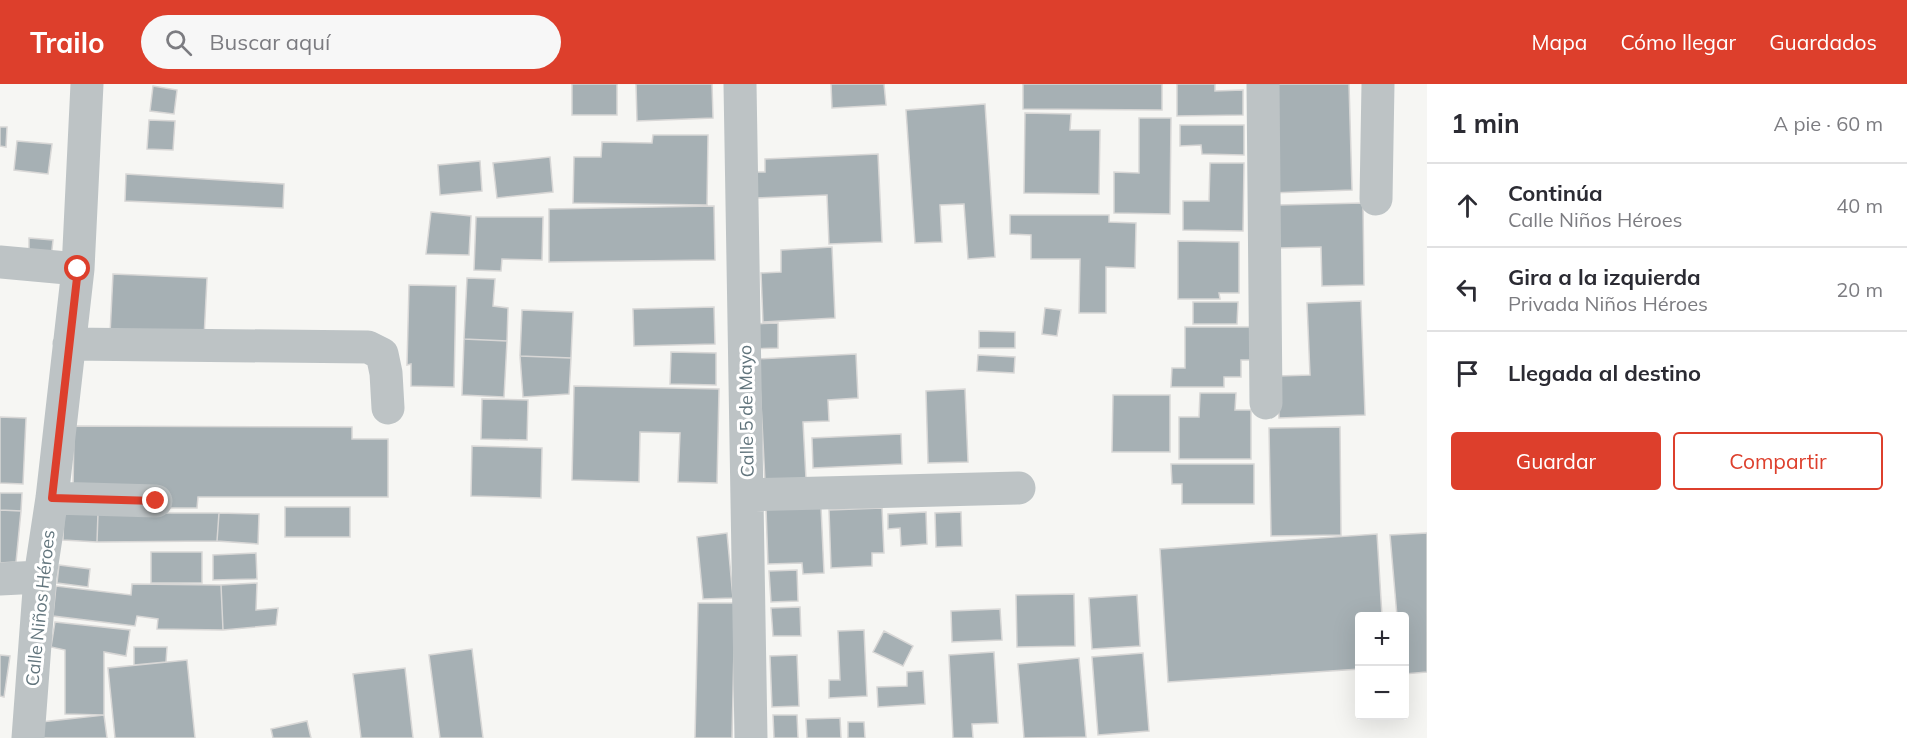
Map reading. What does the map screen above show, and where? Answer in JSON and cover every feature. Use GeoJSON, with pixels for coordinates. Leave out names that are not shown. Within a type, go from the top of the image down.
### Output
{"type":"FeatureCollection","features":[{"type":"Feature","properties":{"kind":"street","name":"Calle Niños Héroes"},"geometry":{"type":"LineString","coordinates":[[28,738],[40,577],[52,498],[78,269],[87,84]]}},
{"type":"Feature","properties":{"kind":"street","name":"Calle 5 de Mayo"},"geometry":{"type":"LineString","coordinates":[[740,84],[751,738]]}},
{"type":"Feature","properties":{"kind":"street"},"geometry":{"type":"LineString","coordinates":[[1263,84],[1266,403]]}},
{"type":"Feature","properties":{"kind":"street"},"geometry":{"type":"LineString","coordinates":[[1376,199],[1378,84]]}},
{"type":"Feature","properties":{"kind":"street"},"geometry":{"type":"LineString","coordinates":[[0,262],[78,269]]}},
{"type":"Feature","properties":{"kind":"street"},"geometry":{"type":"LineString","coordinates":[[69,344],[368,347],[382,354],[386,373],[388,408]]}},
{"type":"Feature","properties":{"kind":"street"},"geometry":{"type":"LineString","coordinates":[[747,495],[1019,488]]}},
{"type":"Feature","properties":{"kind":"street"},"geometry":{"type":"LineString","coordinates":[[52,498],[156,501]]}},
{"type":"Feature","properties":{"kind":"street"},"geometry":{"type":"LineString","coordinates":[[0,579],[40,577]]}},
{"type":"Feature","properties":{"kind":"building"},"geometry":{"type":"Polygon","coordinates":[[[572,84],[617,84],[617,115],[572,115],[572,84]]]}},
{"type":"Feature","properties":{"kind":"building"},"geometry":{"type":"Polygon","coordinates":[[[636,84],[712,84],[713,118],[637,121],[636,84]]]}},
{"type":"Feature","properties":{"kind":"building"},"geometry":{"type":"Polygon","coordinates":[[[831,84],[884,84],[886,105],[832,108],[831,84]]]}},
{"type":"Feature","properties":{"kind":"building"},"geometry":{"type":"Polygon","coordinates":[[[1023,84],[1162,84],[1162,110],[1023,109],[1023,84]]]}},
{"type":"Feature","properties":{"kind":"building"},"geometry":{"type":"Polygon","coordinates":[[[1177,84],[1215,84],[1215,91],[1243,90],[1243,115],[1177,116],[1177,84]]]}},
{"type":"Feature","properties":{"kind":"building"},"geometry":{"type":"Polygon","coordinates":[[[1268,84],[1349,84],[1352,190],[1270,193],[1268,84]]]}},
{"type":"Feature","properties":{"kind":"building"},"geometry":{"type":"Polygon","coordinates":[[[153,86],[177,90],[174,114],[150,111],[153,86]]]}},
{"type":"Feature","properties":{"kind":"building"},"geometry":{"type":"Polygon","coordinates":[[[985,104],[995,257],[968,259],[964,204],[940,205],[942,242],[915,243],[906,110],[985,104]]]}},
{"type":"Feature","properties":{"kind":"building"},"geometry":{"type":"Polygon","coordinates":[[[1025,113],[1071,114],[1070,130],[1100,130],[1099,194],[1024,193],[1025,113]]]}},
{"type":"Feature","properties":{"kind":"building"},"geometry":{"type":"Polygon","coordinates":[[[1139,118],[1171,118],[1170,214],[1114,213],[1114,172],[1139,173],[1139,118]]]}},
{"type":"Feature","properties":{"kind":"building"},"geometry":{"type":"Polygon","coordinates":[[[149,120],[175,121],[173,150],[147,149],[149,120]]]}},
{"type":"Feature","properties":{"kind":"building"},"geometry":{"type":"Polygon","coordinates":[[[1180,125],[1244,125],[1244,155],[1202,154],[1201,145],[1180,146],[1180,125]]]}},
{"type":"Feature","properties":{"kind":"building"},"geometry":{"type":"Polygon","coordinates":[[[0,127],[7,127],[6,147],[0,146],[0,127]]]}},
{"type":"Feature","properties":{"kind":"building"},"geometry":{"type":"Polygon","coordinates":[[[653,135],[708,135],[707,205],[573,203],[574,157],[601,157],[602,142],[652,143],[653,135]]]}},
{"type":"Feature","properties":{"kind":"building"},"geometry":{"type":"Polygon","coordinates":[[[17,141],[52,144],[48,174],[14,170],[17,141]]]}},
{"type":"Feature","properties":{"kind":"building"},"geometry":{"type":"Polygon","coordinates":[[[878,154],[882,242],[829,244],[827,195],[755,198],[754,172],[765,172],[765,159],[878,154]]]}},
{"type":"Feature","properties":{"kind":"building"},"geometry":{"type":"Polygon","coordinates":[[[550,157],[553,192],[497,198],[493,163],[550,157]]]}},
{"type":"Feature","properties":{"kind":"building"},"geometry":{"type":"Polygon","coordinates":[[[480,161],[482,191],[440,195],[438,165],[480,161]]]}},
{"type":"Feature","properties":{"kind":"building"},"geometry":{"type":"Polygon","coordinates":[[[1210,163],[1244,163],[1243,231],[1183,230],[1183,201],[1209,201],[1210,163]]]}},
{"type":"Feature","properties":{"kind":"building"},"geometry":{"type":"Polygon","coordinates":[[[126,174],[284,184],[283,208],[125,201],[126,174]]]}},
{"type":"Feature","properties":{"kind":"building"},"geometry":{"type":"Polygon","coordinates":[[[1363,203],[1364,285],[1322,286],[1321,247],[1279,248],[1278,205],[1363,203]]]}},
{"type":"Feature","properties":{"kind":"building"},"geometry":{"type":"Polygon","coordinates":[[[714,206],[715,260],[549,262],[549,209],[714,206]]]}},
{"type":"Feature","properties":{"kind":"building"},"geometry":{"type":"Polygon","coordinates":[[[431,212],[471,216],[469,255],[426,254],[431,212]]]}},
{"type":"Feature","properties":{"kind":"building"},"geometry":{"type":"Polygon","coordinates":[[[1010,215],[1109,215],[1109,222],[1136,223],[1135,268],[1106,267],[1106,313],[1079,313],[1080,259],[1031,259],[1031,235],[1010,234],[1010,215]]]}},
{"type":"Feature","properties":{"kind":"building"},"geometry":{"type":"Polygon","coordinates":[[[476,217],[543,217],[542,260],[502,259],[501,271],[474,270],[476,217]]]}},
{"type":"Feature","properties":{"kind":"building"},"geometry":{"type":"Polygon","coordinates":[[[29,238],[53,240],[51,259],[29,257],[29,238]]]}},
{"type":"Feature","properties":{"kind":"building"},"geometry":{"type":"Polygon","coordinates":[[[1178,241],[1239,242],[1239,293],[1219,293],[1220,299],[1178,299],[1178,241]]]}},
{"type":"Feature","properties":{"kind":"building"},"geometry":{"type":"Polygon","coordinates":[[[832,247],[835,318],[763,322],[761,273],[781,272],[781,250],[832,247]]]}},
{"type":"Feature","properties":{"kind":"building"},"geometry":{"type":"Polygon","coordinates":[[[113,274],[207,278],[204,338],[110,334],[113,274]]]}},
{"type":"Feature","properties":{"kind":"building"},"geometry":{"type":"Polygon","coordinates":[[[467,278],[495,279],[493,306],[508,308],[507,341],[464,339],[467,278]]]}},
{"type":"Feature","properties":{"kind":"building"},"geometry":{"type":"Polygon","coordinates":[[[409,285],[456,286],[454,387],[411,386],[411,364],[407,365],[409,285]]]}},
{"type":"Feature","properties":{"kind":"building"},"geometry":{"type":"Polygon","coordinates":[[[1361,301],[1365,415],[1279,418],[1278,376],[1310,375],[1307,303],[1361,301]]]}},
{"type":"Feature","properties":{"kind":"building"},"geometry":{"type":"Polygon","coordinates":[[[1193,302],[1238,302],[1237,324],[1193,324],[1193,302]]]}},
{"type":"Feature","properties":{"kind":"building"},"geometry":{"type":"Polygon","coordinates":[[[714,307],[715,344],[634,346],[633,309],[714,307]]]}},
{"type":"Feature","properties":{"kind":"building"},"geometry":{"type":"Polygon","coordinates":[[[1045,308],[1061,310],[1057,336],[1042,334],[1045,308]]]}},
{"type":"Feature","properties":{"kind":"building"},"geometry":{"type":"Polygon","coordinates":[[[522,310],[573,312],[571,358],[520,356],[522,310]]]}},
{"type":"Feature","properties":{"kind":"building"},"geometry":{"type":"Polygon","coordinates":[[[778,323],[778,348],[751,349],[749,324],[778,323]]]}},
{"type":"Feature","properties":{"kind":"building"},"geometry":{"type":"Polygon","coordinates":[[[1185,327],[1252,327],[1252,360],[1241,360],[1241,377],[1224,377],[1224,387],[1171,387],[1172,368],[1185,368],[1185,327]]]}},
{"type":"Feature","properties":{"kind":"building"},"geometry":{"type":"Polygon","coordinates":[[[979,331],[1015,332],[1015,348],[979,348],[979,331]]]}},
{"type":"Feature","properties":{"kind":"building"},"geometry":{"type":"Polygon","coordinates":[[[464,339],[507,341],[504,397],[462,395],[464,339]]]}},
{"type":"Feature","properties":{"kind":"building"},"geometry":{"type":"Polygon","coordinates":[[[671,352],[716,353],[716,385],[670,384],[671,352]]]}},
{"type":"Feature","properties":{"kind":"building"},"geometry":{"type":"Polygon","coordinates":[[[856,354],[858,398],[828,400],[829,421],[803,422],[806,479],[765,481],[760,384],[755,359],[856,354]]]}},
{"type":"Feature","properties":{"kind":"building"},"geometry":{"type":"Polygon","coordinates":[[[978,355],[1015,357],[1014,373],[977,371],[978,355]]]}},
{"type":"Feature","properties":{"kind":"building"},"geometry":{"type":"Polygon","coordinates":[[[520,356],[571,358],[569,394],[523,397],[520,356]]]}},
{"type":"Feature","properties":{"kind":"building"},"geometry":{"type":"Polygon","coordinates":[[[574,386],[719,389],[717,483],[678,482],[680,433],[640,432],[639,482],[572,480],[574,386]]]}},
{"type":"Feature","properties":{"kind":"building"},"geometry":{"type":"Polygon","coordinates":[[[965,389],[968,462],[928,463],[926,391],[965,389]]]}},
{"type":"Feature","properties":{"kind":"building"},"geometry":{"type":"Polygon","coordinates":[[[1200,393],[1236,393],[1235,410],[1251,410],[1251,459],[1179,459],[1179,417],[1199,417],[1200,393]]]}},
{"type":"Feature","properties":{"kind":"building"},"geometry":{"type":"Polygon","coordinates":[[[1113,395],[1170,395],[1170,452],[1112,452],[1113,395]]]}},
{"type":"Feature","properties":{"kind":"building"},"geometry":{"type":"Polygon","coordinates":[[[482,399],[528,400],[527,440],[481,439],[482,399]]]}},
{"type":"Feature","properties":{"kind":"building"},"geometry":{"type":"Polygon","coordinates":[[[0,417],[26,418],[23,484],[0,483],[0,417]]]}},
{"type":"Feature","properties":{"kind":"building"},"geometry":{"type":"Polygon","coordinates":[[[74,426],[352,427],[352,439],[388,439],[388,497],[198,497],[197,508],[163,508],[73,494],[74,426]]]}},
{"type":"Feature","properties":{"kind":"building"},"geometry":{"type":"Polygon","coordinates":[[[1340,427],[1341,535],[1271,536],[1269,428],[1340,427]]]}},
{"type":"Feature","properties":{"kind":"building"},"geometry":{"type":"Polygon","coordinates":[[[901,434],[902,464],[813,468],[812,438],[901,434]]]}},
{"type":"Feature","properties":{"kind":"building"},"geometry":{"type":"Polygon","coordinates":[[[472,446],[542,448],[541,498],[471,496],[472,446]]]}},
{"type":"Feature","properties":{"kind":"building"},"geometry":{"type":"Polygon","coordinates":[[[1171,464],[1254,464],[1254,504],[1182,504],[1182,484],[1172,484],[1171,464]]]}},
{"type":"Feature","properties":{"kind":"building"},"geometry":{"type":"Polygon","coordinates":[[[0,493],[22,493],[21,511],[0,510],[0,493]]]}},
{"type":"Feature","properties":{"kind":"building"},"geometry":{"type":"Polygon","coordinates":[[[285,507],[350,507],[350,537],[285,537],[285,507]]]}},
{"type":"Feature","properties":{"kind":"building"},"geometry":{"type":"Polygon","coordinates":[[[821,507],[824,573],[803,574],[802,563],[768,564],[766,509],[821,507]]]}},
{"type":"Feature","properties":{"kind":"building"},"geometry":{"type":"Polygon","coordinates":[[[882,508],[884,553],[872,553],[872,566],[831,568],[829,510],[882,508]]]}},
{"type":"Feature","properties":{"kind":"building"},"geometry":{"type":"Polygon","coordinates":[[[0,510],[21,511],[16,562],[0,563],[0,510]]]}},
{"type":"Feature","properties":{"kind":"building"},"geometry":{"type":"Polygon","coordinates":[[[64,511],[98,513],[97,542],[63,540],[64,511]]]}},
{"type":"Feature","properties":{"kind":"building"},"geometry":{"type":"Polygon","coordinates":[[[926,512],[927,544],[901,546],[900,528],[888,529],[888,514],[926,512]]]}},
{"type":"Feature","properties":{"kind":"building"},"geometry":{"type":"Polygon","coordinates":[[[961,512],[962,546],[936,547],[935,513],[961,512]]]}},
{"type":"Feature","properties":{"kind":"building"},"geometry":{"type":"Polygon","coordinates":[[[98,513],[219,513],[217,541],[97,542],[98,513]]]}},
{"type":"Feature","properties":{"kind":"building"},"geometry":{"type":"Polygon","coordinates":[[[219,513],[259,514],[258,544],[217,541],[219,513]]]}},
{"type":"Feature","properties":{"kind":"building"},"geometry":{"type":"Polygon","coordinates":[[[727,533],[733,598],[703,599],[697,537],[727,533]]]}},
{"type":"Feature","properties":{"kind":"building"},"geometry":{"type":"Polygon","coordinates":[[[1427,533],[1427,672],[1409,674],[1409,612],[1397,612],[1390,535],[1427,533]]]}},
{"type":"Feature","properties":{"kind":"building"},"geometry":{"type":"Polygon","coordinates":[[[1377,534],[1382,612],[1355,612],[1355,669],[1168,682],[1160,549],[1377,534]]]}},
{"type":"Feature","properties":{"kind":"building"},"geometry":{"type":"Polygon","coordinates":[[[151,552],[202,552],[202,583],[151,583],[151,552]]]}},
{"type":"Feature","properties":{"kind":"building"},"geometry":{"type":"Polygon","coordinates":[[[256,553],[257,579],[213,580],[213,555],[256,553]]]}},
{"type":"Feature","properties":{"kind":"building"},"geometry":{"type":"Polygon","coordinates":[[[59,565],[90,569],[88,587],[57,583],[59,565]]]}},
{"type":"Feature","properties":{"kind":"building"},"geometry":{"type":"Polygon","coordinates":[[[797,570],[798,601],[771,602],[769,571],[797,570]]]}},
{"type":"Feature","properties":{"kind":"building"},"geometry":{"type":"Polygon","coordinates":[[[257,583],[256,610],[278,608],[276,625],[223,630],[221,585],[257,583]]]}},
{"type":"Feature","properties":{"kind":"building"},"geometry":{"type":"Polygon","coordinates":[[[132,584],[221,585],[223,630],[157,629],[158,619],[137,616],[135,626],[53,616],[56,586],[131,595],[132,584]]]}},
{"type":"Feature","properties":{"kind":"building"},"geometry":{"type":"Polygon","coordinates":[[[1074,594],[1075,646],[1017,647],[1016,595],[1074,594]]]}},
{"type":"Feature","properties":{"kind":"building"},"geometry":{"type":"Polygon","coordinates":[[[1137,595],[1140,646],[1092,649],[1089,598],[1137,595]]]}},
{"type":"Feature","properties":{"kind":"building"},"geometry":{"type":"Polygon","coordinates":[[[698,603],[735,603],[732,738],[695,738],[698,603]]]}},
{"type":"Feature","properties":{"kind":"building"},"geometry":{"type":"Polygon","coordinates":[[[800,607],[801,636],[773,636],[771,608],[800,607]]]}},
{"type":"Feature","properties":{"kind":"building"},"geometry":{"type":"Polygon","coordinates":[[[1000,609],[1002,640],[952,642],[951,611],[1000,609]]]}},
{"type":"Feature","properties":{"kind":"building"},"geometry":{"type":"Polygon","coordinates":[[[55,622],[130,630],[126,656],[104,652],[104,715],[65,714],[65,650],[51,647],[55,622]]]}},
{"type":"Feature","properties":{"kind":"building"},"geometry":{"type":"Polygon","coordinates":[[[864,630],[867,696],[829,698],[829,680],[840,680],[838,631],[864,630]]]}},
{"type":"Feature","properties":{"kind":"building"},"geometry":{"type":"Polygon","coordinates":[[[884,631],[913,646],[903,666],[873,652],[884,631]]]}},
{"type":"Feature","properties":{"kind":"building"},"geometry":{"type":"Polygon","coordinates":[[[134,647],[167,647],[166,662],[134,665],[134,647]]]}},
{"type":"Feature","properties":{"kind":"building"},"geometry":{"type":"Polygon","coordinates":[[[472,649],[483,738],[440,738],[429,655],[472,649]]]}},
{"type":"Feature","properties":{"kind":"building"},"geometry":{"type":"Polygon","coordinates":[[[994,652],[998,723],[972,724],[973,738],[953,738],[949,655],[994,652]]]}},
{"type":"Feature","properties":{"kind":"building"},"geometry":{"type":"Polygon","coordinates":[[[1143,653],[1149,731],[1098,735],[1092,657],[1143,653]]]}},
{"type":"Feature","properties":{"kind":"building"},"geometry":{"type":"Polygon","coordinates":[[[0,655],[10,656],[4,697],[0,696],[0,655]]]}},
{"type":"Feature","properties":{"kind":"building"},"geometry":{"type":"Polygon","coordinates":[[[797,655],[799,706],[772,707],[770,656],[797,655]]]}},
{"type":"Feature","properties":{"kind":"building"},"geometry":{"type":"Polygon","coordinates":[[[1079,658],[1086,737],[1024,738],[1018,664],[1079,658]]]}},
{"type":"Feature","properties":{"kind":"building"},"geometry":{"type":"Polygon","coordinates":[[[187,660],[195,738],[115,738],[108,668],[187,660]]]}},
{"type":"Feature","properties":{"kind":"building"},"geometry":{"type":"Polygon","coordinates":[[[405,668],[413,738],[361,738],[353,674],[405,668]]]}},
{"type":"Feature","properties":{"kind":"building"},"geometry":{"type":"Polygon","coordinates":[[[923,671],[925,704],[878,707],[877,687],[907,686],[907,672],[923,671]]]}},
{"type":"Feature","properties":{"kind":"building"},"geometry":{"type":"Polygon","coordinates":[[[104,715],[107,738],[42,738],[41,722],[104,715]]]}},
{"type":"Feature","properties":{"kind":"building"},"geometry":{"type":"Polygon","coordinates":[[[773,715],[797,715],[798,738],[774,738],[773,715]]]}},
{"type":"Feature","properties":{"kind":"building"},"geometry":{"type":"Polygon","coordinates":[[[840,718],[841,738],[807,738],[806,719],[840,718]]]}},
{"type":"Feature","properties":{"kind":"building"},"geometry":{"type":"Polygon","coordinates":[[[307,721],[311,738],[273,738],[271,729],[307,721]]]}},
{"type":"Feature","properties":{"kind":"building"},"geometry":{"type":"Polygon","coordinates":[[[848,722],[864,722],[865,738],[848,738],[848,722]]]}},
{"type":"Feature","properties":{"kind":"route"},"geometry":{"type":"LineString","coordinates":[[78,269],[52,498],[156,501]]}}]}
